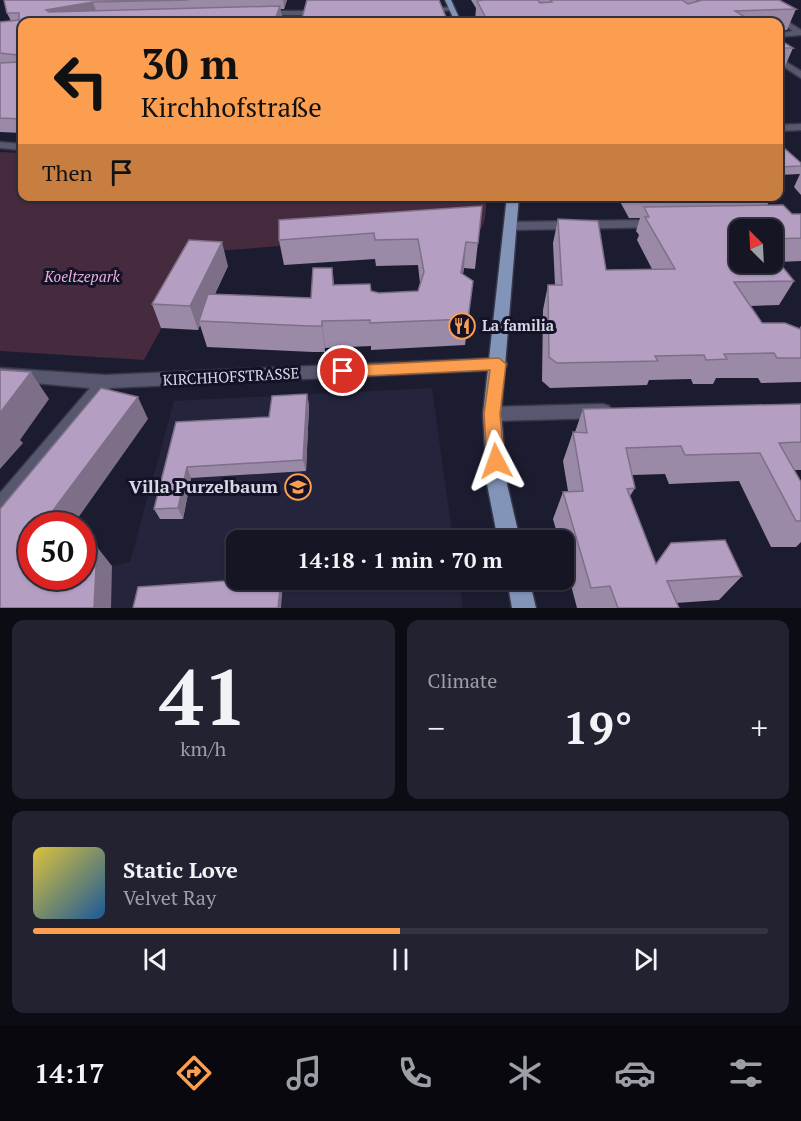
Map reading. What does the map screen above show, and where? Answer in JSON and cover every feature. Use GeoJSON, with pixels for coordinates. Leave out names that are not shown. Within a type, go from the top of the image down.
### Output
{"type":"FeatureCollection","features":[{"type":"Feature","properties":{"kind":"main road"},"geometry":{"type":"LineString","coordinates":[[448,0],[456,18]]}},
{"type":"Feature","properties":{"kind":"main road"},"geometry":{"type":"LineString","coordinates":[[507,530],[497,484],[492,414],[499,364],[513,201]]}},
{"type":"Feature","properties":{"kind":"main road"},"geometry":{"type":"LineString","coordinates":[[520,590],[524,608]]}},
{"type":"Feature","properties":{"kind":"street"},"geometry":{"type":"LineString","coordinates":[[289,0],[290,18]]}},
{"type":"Feature","properties":{"kind":"street"},"geometry":{"type":"LineString","coordinates":[[748,0],[777,18]]}},
{"type":"Feature","properties":{"kind":"street"},"geometry":{"type":"LineString","coordinates":[[409,10],[452,9]]}},
{"type":"Feature","properties":{"kind":"street"},"geometry":{"type":"LineString","coordinates":[[246,14],[338,12]]}},
{"type":"Feature","properties":{"kind":"street"},"geometry":{"type":"LineString","coordinates":[[783,22],[801,33],[783,35]]}},
{"type":"Feature","properties":{"kind":"street"},"geometry":{"type":"LineString","coordinates":[[783,61],[801,75]]}},
{"type":"Feature","properties":{"kind":"street"},"geometry":{"type":"LineString","coordinates":[[783,128],[801,127]]}},
{"type":"Feature","properties":{"kind":"street"},"geometry":{"type":"LineString","coordinates":[[0,146],[18,147]]}},
{"type":"Feature","properties":{"kind":"street"},"geometry":{"type":"LineString","coordinates":[[512,226],[673,224]]}},
{"type":"Feature","properties":{"kind":"street","name":"KIRCHHOFSTRASSE"},"geometry":{"type":"LineString","coordinates":[[0,374],[105,382],[499,364]]}},
{"type":"Feature","properties":{"kind":"street"},"geometry":{"type":"LineString","coordinates":[[0,508],[105,382]]}},
{"type":"Feature","properties":{"kind":"street"},"geometry":{"type":"LineString","coordinates":[[492,414],[626,411]]}},
{"type":"Feature","properties":{"kind":"shaded area","name":"Villa Purzelbaum"},"geometry":{"type":"Polygon","coordinates":[[[432,388],[452,530],[226,530],[226,590],[461,590],[463,608],[110,608],[112,566],[130,562],[174,401],[432,388]]]}},
{"type":"Feature","properties":{"kind":"green space","name":"Koeltzepark"},"geometry":{"type":"Polygon","coordinates":[[[0,152],[18,153],[18,201],[486,201],[486,215],[479,231],[203,252],[144,360],[0,351],[0,152]]]}},
{"type":"Feature","properties":{"kind":"building"},"geometry":{"type":"Polygon","coordinates":[[[4,0],[188,0],[93,2],[46,10],[49,12],[280,6],[276,18],[19,18],[19,13],[7,13],[4,0]]]}},
{"type":"Feature","properties":{"kind":"building"},"geometry":{"type":"Polygon","coordinates":[[[307,0],[439,0],[446,18],[302,18],[307,0]]]}},
{"type":"Feature","properties":{"kind":"building"},"geometry":{"type":"Polygon","coordinates":[[[538,0],[540,3],[552,2],[550,0],[682,0],[688,4],[699,1],[696,0],[779,0],[796,9],[735,11],[746,18],[486,18],[477,1],[538,0]]]}},
{"type":"Feature","properties":{"kind":"building"},"geometry":{"type":"Polygon","coordinates":[[[18,20],[18,62],[17,55],[0,53],[0,22],[18,20]]]}},
{"type":"Feature","properties":{"kind":"building"},"geometry":{"type":"Polygon","coordinates":[[[783,42],[793,48],[783,48],[783,42]]]}},
{"type":"Feature","properties":{"kind":"building"},"geometry":{"type":"Polygon","coordinates":[[[18,62],[18,119],[0,118],[0,63],[18,62]]]}},
{"type":"Feature","properties":{"kind":"building"},"geometry":{"type":"Polygon","coordinates":[[[783,148],[801,163],[801,166],[783,167],[783,148]]]}},
{"type":"Feature","properties":{"kind":"building"},"geometry":{"type":"Polygon","coordinates":[[[783,205],[792,214],[801,214],[801,238],[783,239],[783,219],[729,219],[729,273],[783,273],[783,268],[794,281],[734,282],[762,323],[785,323],[800,329],[801,327],[801,358],[777,358],[774,353],[724,354],[727,359],[706,360],[704,355],[655,356],[658,361],[557,363],[549,357],[548,285],[562,285],[558,219],[598,221],[606,270],[675,269],[645,217],[649,217],[644,207],[783,205]]]}},
{"type":"Feature","properties":{"kind":"building"},"geometry":{"type":"Polygon","coordinates":[[[482,206],[478,243],[466,242],[461,273],[473,281],[468,319],[370,323],[370,320],[322,321],[322,326],[199,321],[208,294],[311,298],[313,268],[332,268],[333,285],[370,284],[371,291],[379,293],[418,291],[424,272],[418,239],[375,240],[374,233],[279,240],[279,220],[482,206]]]}},
{"type":"Feature","properties":{"kind":"building"},"geometry":{"type":"Polygon","coordinates":[[[189,240],[222,242],[190,306],[152,304],[189,240]]]}},
{"type":"Feature","properties":{"kind":"building"},"geometry":{"type":"Polygon","coordinates":[[[0,370],[31,372],[0,413],[0,370]]]}},
{"type":"Feature","properties":{"kind":"building"},"geometry":{"type":"Polygon","coordinates":[[[101,388],[138,397],[52,512],[18,512],[18,590],[95,590],[94,608],[0,608],[0,509],[101,388]]]}},
{"type":"Feature","properties":{"kind":"building"},"geometry":{"type":"Polygon","coordinates":[[[307,394],[303,460],[187,467],[178,508],[154,509],[176,422],[269,417],[272,396],[307,394]]]}},
{"type":"Feature","properties":{"kind":"building"},"geometry":{"type":"Polygon","coordinates":[[[801,404],[801,442],[779,443],[801,482],[801,521],[796,521],[760,453],[685,455],[681,446],[626,448],[635,488],[627,489],[656,564],[671,543],[725,540],[742,576],[667,581],[679,608],[618,608],[610,586],[591,588],[563,492],[583,491],[573,432],[587,433],[583,409],[801,404]]]}},
{"type":"Feature","properties":{"kind":"building"},"geometry":{"type":"Polygon","coordinates":[[[226,581],[226,590],[280,590],[278,608],[133,608],[138,587],[226,581]]]}},
{"type":"Feature","properties":{"kind":"place","name":"La familia"},"geometry":{"type":"Point","coordinates":[462,326]}},
{"type":"Feature","properties":{"kind":"place","name":"Villa Purzelbaum"},"geometry":{"type":"Point","coordinates":[298,487]}},
{"type":"Feature","properties":{"kind":"route"},"geometry":{"type":"LineString","coordinates":[[343,371],[499,364],[492,414],[496,461]]}}]}
